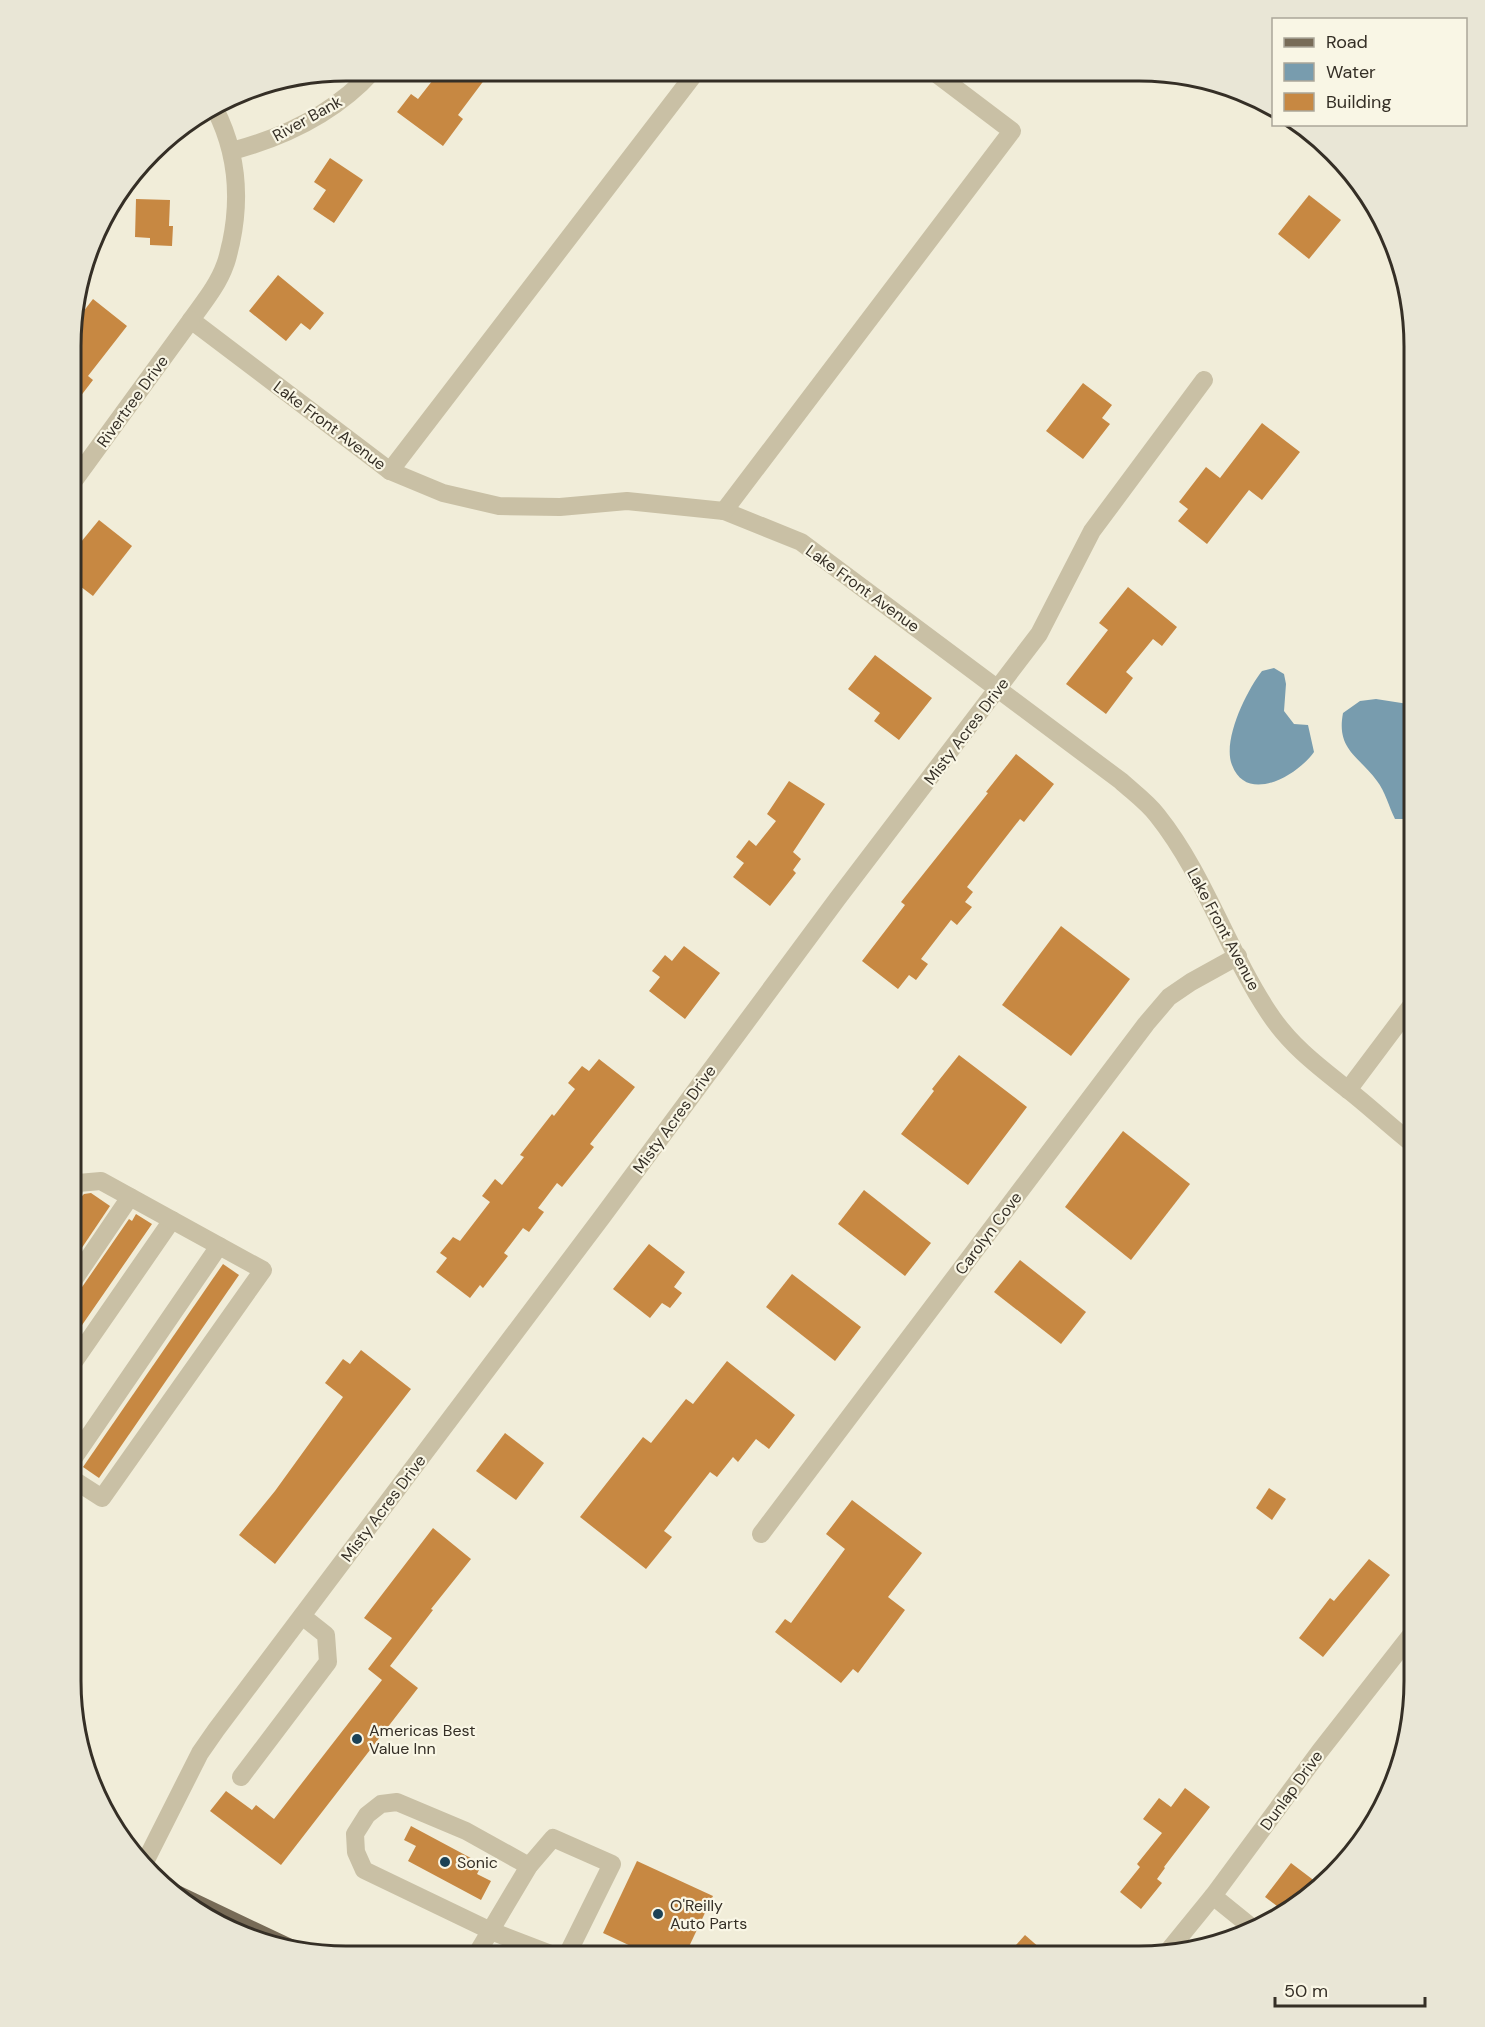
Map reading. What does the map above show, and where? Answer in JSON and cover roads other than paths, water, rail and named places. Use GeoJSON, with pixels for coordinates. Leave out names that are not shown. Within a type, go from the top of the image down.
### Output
{"type":"FeatureCollection","features":[{"type":"Feature","properties":{"kind":"street","name":"River Bank"},"geometry":{"type":"LineString","coordinates":[[232,151],[256,145],[302,124],[330,109],[356,90],[364,81]]}},
{"type":"Feature","properties":{"kind":"street"},"geometry":{"type":"LineString","coordinates":[[390,471],[689,81]]}},
{"type":"Feature","properties":{"kind":"street"},"geometry":{"type":"LineString","coordinates":[[724,511],[1012,131],[946,81]]}},
{"type":"Feature","properties":{"kind":"street"},"geometry":{"type":"LineString","coordinates":[[191,320],[213,289],[226,265],[237,205],[237,175],[232,151],[217,114]]}},
{"type":"Feature","properties":{"kind":"street","name":"Lake Front Avenue"},"geometry":{"type":"LineString","coordinates":[[191,320],[390,471],[443,493],[500,506],[560,507],[627,501],[724,511],[801,542],[1121,781],[1156,813],[1206,891],[1238,956],[1269,1012],[1285,1035],[1307,1058],[1404,1136]]}},
{"type":"Feature","properties":{"kind":"street","name":"Rivertree Drive"},"geometry":{"type":"LineString","coordinates":[[81,471],[191,320]]}},
{"type":"Feature","properties":{"kind":"street","name":"Misty Acres Drive"},"geometry":{"type":"LineString","coordinates":[[148,1857],[200,1753],[838,898],[1039,634],[1092,531],[1204,380]]}},
{"type":"Feature","properties":{"kind":"street","name":"Carolyn Cove"},"geometry":{"type":"LineString","coordinates":[[761,1534],[1146,1024],[1169,997],[1238,956]]}},
{"type":"Feature","properties":{"kind":"street"},"geometry":{"type":"LineString","coordinates":[[1348,1090],[1404,1015]]}},
{"type":"Feature","properties":{"kind":"street"},"geometry":{"type":"LineString","coordinates":[[81,1183],[101,1181],[262,1270],[102,1498],[81,1484]]}},
{"type":"Feature","properties":{"kind":"street"},"geometry":{"type":"LineString","coordinates":[[81,1269],[130,1197]]}},
{"type":"Feature","properties":{"kind":"street"},"geometry":{"type":"LineString","coordinates":[[81,1352],[172,1220]]}},
{"type":"Feature","properties":{"kind":"street"},"geometry":{"type":"LineString","coordinates":[[81,1447],[219,1246]]}},
{"type":"Feature","properties":{"kind":"street"},"geometry":{"type":"LineString","coordinates":[[241,1777],[328,1662],[326,1635],[302,1616]]}},
{"type":"Feature","properties":{"kind":"street","name":"Dunlap Drive"},"geometry":{"type":"LineString","coordinates":[[1174,1944],[1213,1896],[1320,1751],[1404,1644]]}},
{"type":"Feature","properties":{"kind":"street"},"geometry":{"type":"LineString","coordinates":[[529,1866],[466,1831],[397,1802],[381,1804],[367,1815],[355,1834],[356,1852],[364,1870],[491,1930],[531,1946]]}},
{"type":"Feature","properties":{"kind":"street"},"geometry":{"type":"LineString","coordinates":[[481,1946],[529,1866],[553,1838],[612,1864],[571,1946]]}},
{"type":"Feature","properties":{"kind":"street"},"geometry":{"type":"LineString","coordinates":[[1213,1896],[1247,1923]]}},
{"type":"Feature","properties":{"kind":"water"},"geometry":{"type":"Polygon","coordinates":[[[1274,668],[1284,674],[1286,684],[1284,711],[1294,724],[1308,725],[1314,752],[1285,777],[1260,785],[1249,783],[1239,777],[1232,765],[1230,742],[1243,702],[1256,679],[1262,671],[1274,668]]]}},
{"type":"Feature","properties":{"kind":"water"},"geometry":{"type":"Polygon","coordinates":[[[1376,699],[1404,703],[1404,819],[1395,819],[1380,785],[1351,752],[1343,736],[1343,713],[1360,701],[1376,699]]]}},
{"type":"Feature","properties":{"kind":"place","name":"Americas Best Value Inn"},"geometry":{"type":"Point","coordinates":[357,1739]}},
{"type":"Feature","properties":{"kind":"place","name":"Sonic"},"geometry":{"type":"Point","coordinates":[445,1862]}},
{"type":"Feature","properties":{"kind":"place","name":"O'Reilly Auto Parts"},"geometry":{"type":"Point","coordinates":[658,1914]}}]}
